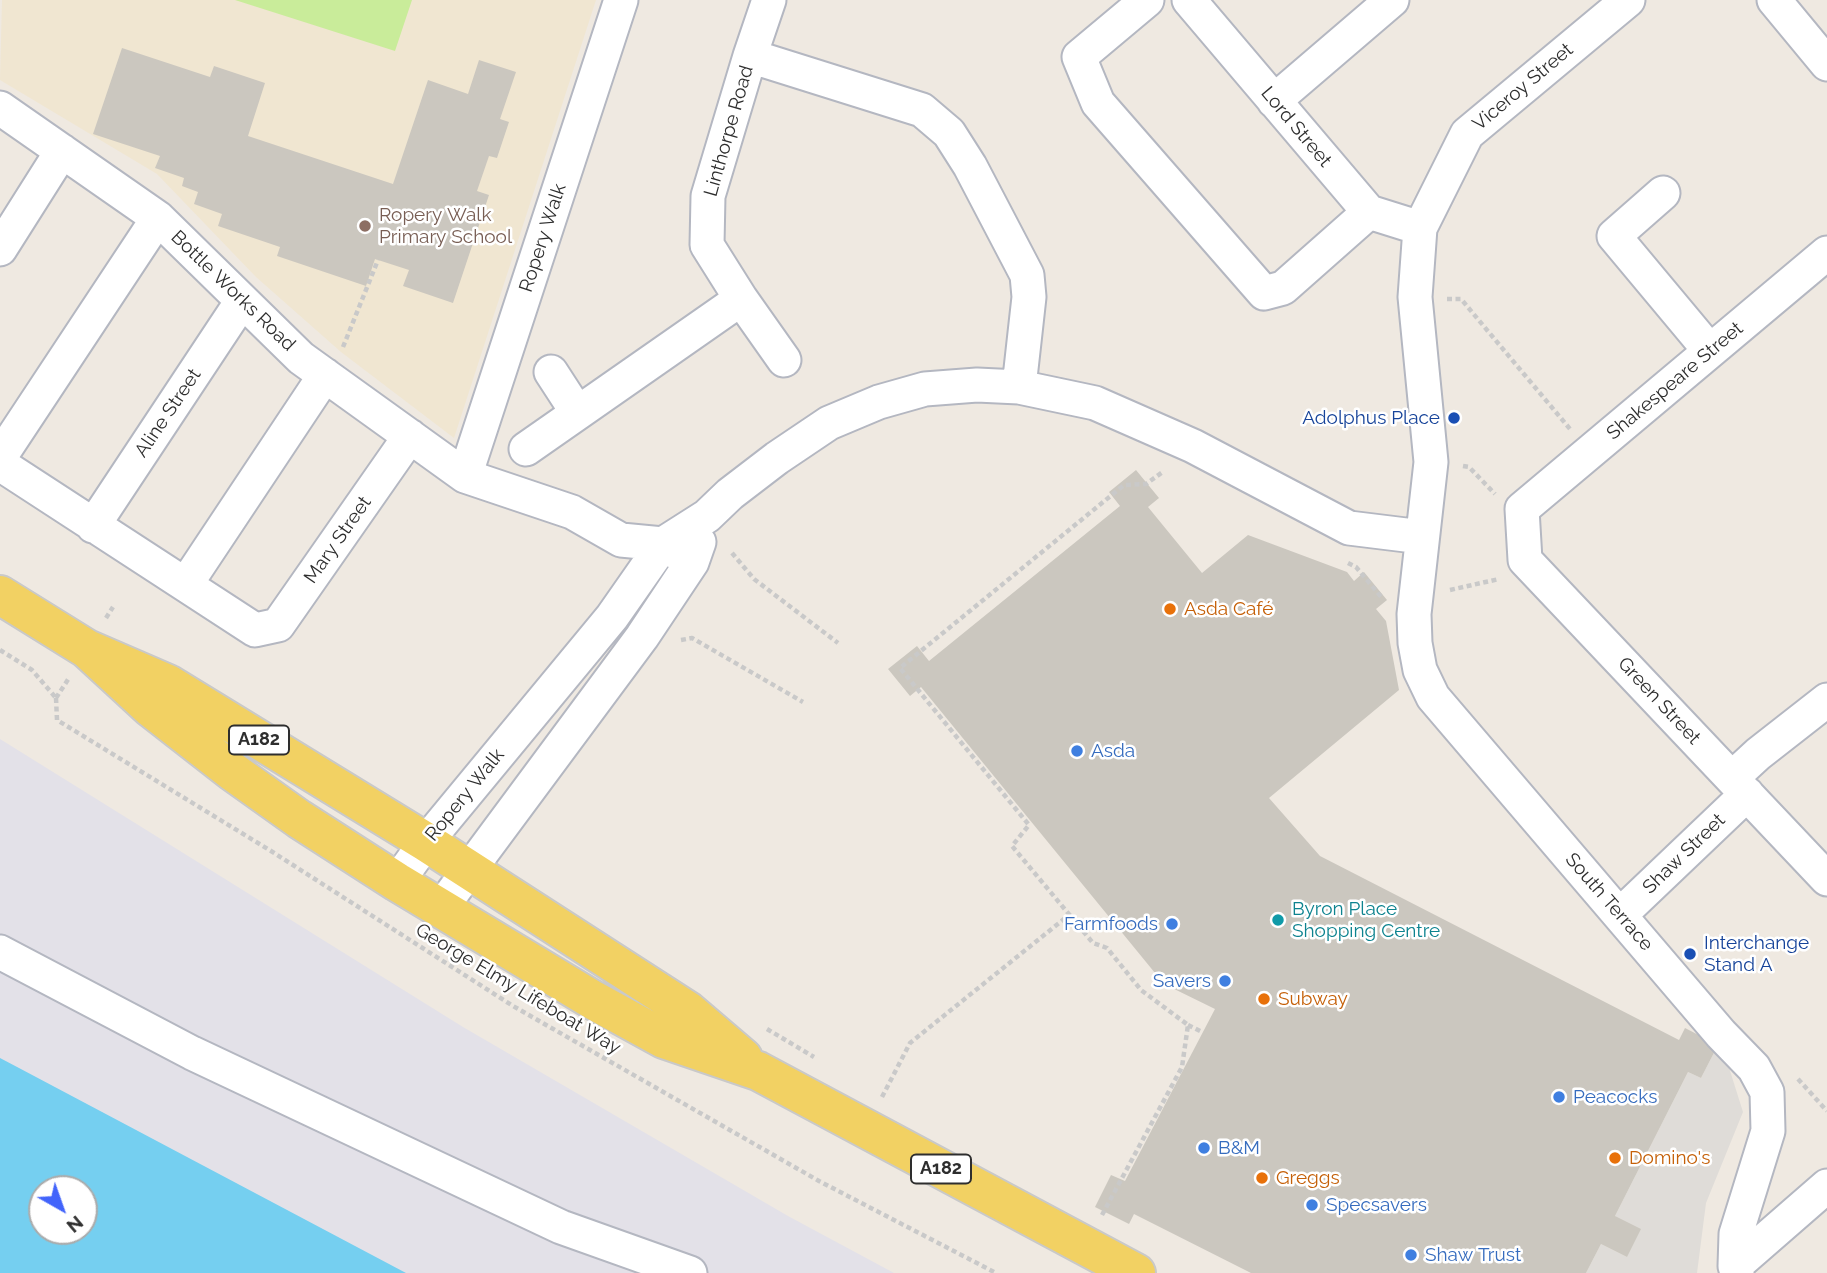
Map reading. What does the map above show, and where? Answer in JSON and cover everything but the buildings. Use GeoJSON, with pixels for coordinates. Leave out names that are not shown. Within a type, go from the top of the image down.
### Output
{"type":"FeatureCollection","features":[{"type":"Feature","properties":{"kind":"main road","name":"A182"},"geometry":{"type":"LineString","coordinates":[[0,595],[87,649],[168,684],[426,842]]}},
{"type":"Feature","properties":{"kind":"main road","name":"A182"},"geometry":{"type":"LineString","coordinates":[[87,649],[151,708],[233,772],[299,819],[397,882]]}},
{"type":"Feature","properties":{"kind":"main road"},"geometry":{"type":"LineString","coordinates":[[426,842],[688,1011],[758,1071]]}},
{"type":"Feature","properties":{"kind":"main road"},"geometry":{"type":"LineString","coordinates":[[397,882],[441,908]]}},
{"type":"Feature","properties":{"kind":"main road","name":"A182"},"geometry":{"type":"LineString","coordinates":[[441,908],[593,1000],[664,1039],[758,1071],[1136,1273]]}},
{"type":"Feature","properties":{"kind":"street","name":"Ropery Walk"},"geometry":{"type":"LineString","coordinates":[[465,476],[621,0]]}},
{"type":"Feature","properties":{"kind":"street"},"geometry":{"type":"LineString","coordinates":[[750,56],[769,0]]}},
{"type":"Feature","properties":{"kind":"street"},"geometry":{"type":"LineString","coordinates":[[1147,0],[1079,57],[1098,103],[1264,293],[1283,288],[1369,212],[1420,228]]}},
{"type":"Feature","properties":{"kind":"street","name":"Lord Street"},"geometry":{"type":"LineString","coordinates":[[1188,0],[1369,212]]}},
{"type":"Feature","properties":{"kind":"street"},"geometry":{"type":"LineString","coordinates":[[1274,101],[1392,0]]}},
{"type":"Feature","properties":{"kind":"street","name":"Viceroy Street"},"geometry":{"type":"LineString","coordinates":[[1420,228],[1467,134],[1628,0]]}},
{"type":"Feature","properties":{"kind":"street"},"geometry":{"type":"LineString","coordinates":[[1774,0],[1827,64]]}},
{"type":"Feature","properties":{"kind":"street","name":"Linthorpe Road"},"geometry":{"type":"LineString","coordinates":[[784,360],[707,245],[708,196],[750,56],[922,110],[949,133],[970,166],[1027,275],[1029,297],[1019,387]]}},
{"type":"Feature","properties":{"kind":"street","name":"Bottle Works Road"},"geometry":{"type":"LineString","coordinates":[[0,108],[158,218],[301,358],[465,476],[572,512],[621,540]]}},
{"type":"Feature","properties":{"kind":"street"},"geometry":{"type":"LineString","coordinates":[[0,249],[62,151]]}},
{"type":"Feature","properties":{"kind":"street"},"geometry":{"type":"LineString","coordinates":[[1663,192],[1614,236],[1710,351]]}},
{"type":"Feature","properties":{"kind":"street"},"geometry":{"type":"LineString","coordinates":[[0,457],[158,218]]}},
{"type":"Feature","properties":{"kind":"street","name":"South Terrace"},"geometry":{"type":"LineString","coordinates":[[1420,228],[1415,297],[1431,462],[1414,614],[1420,670],[1433,697],[1721,1034],[1754,1068],[1767,1091],[1768,1131],[1736,1234],[1736,1270]]}},
{"type":"Feature","properties":{"kind":"street","name":"Shakespeare Street"},"geometry":{"type":"LineString","coordinates":[[1523,512],[1590,452],[1827,253]]}},
{"type":"Feature","properties":{"kind":"street"},"geometry":{"type":"LineString","coordinates":[[526,449],[741,299]]}},
{"type":"Feature","properties":{"kind":"street","name":"Aline Street"},"geometry":{"type":"LineString","coordinates":[[93,526],[242,301]]}},
{"type":"Feature","properties":{"kind":"street"},"geometry":{"type":"LineString","coordinates":[[551,372],[577,412]]}},
{"type":"Feature","properties":{"kind":"street"},"geometry":{"type":"LineString","coordinates":[[0,464],[186,584],[325,375]]}},
{"type":"Feature","properties":{"kind":"street"},"geometry":{"type":"LineString","coordinates":[[663,544],[707,516],[777,458],[830,423],[879,402],[925,389],[977,385],[1019,387],[1094,403],[1193,446],[1349,528],[1422,537]]}},
{"type":"Feature","properties":{"kind":"street","name":"Mary Street"},"geometry":{"type":"LineString","coordinates":[[186,584],[256,630],[278,625],[410,436]]}},
{"type":"Feature","properties":{"kind":"street","name":"Green Street"},"geometry":{"type":"LineString","coordinates":[[1523,512],[1525,560],[1827,879]]}},
{"type":"Feature","properties":{"kind":"street"},"geometry":{"type":"LineString","coordinates":[[441,908],[674,590],[692,562],[707,516]]}},
{"type":"Feature","properties":{"kind":"street"},"geometry":{"type":"LineString","coordinates":[[621,540],[663,544],[692,562]]}},
{"type":"Feature","properties":{"kind":"street"},"geometry":{"type":"LineString","coordinates":[[621,540],[645,572],[674,590]]}},
{"type":"Feature","properties":{"kind":"street","name":"Ropery Walk"},"geometry":{"type":"LineString","coordinates":[[397,882],[426,842],[612,617],[663,544]]}},
{"type":"Feature","properties":{"kind":"street","name":"Shaw Street"},"geometry":{"type":"LineString","coordinates":[[1621,914],[1739,786],[1758,754],[1827,699]]}},
{"type":"Feature","properties":{"kind":"street"},"geometry":{"type":"LineString","coordinates":[[0,952],[192,1053],[561,1227],[690,1273]]}},
{"type":"Feature","properties":{"kind":"street"},"geometry":{"type":"LineString","coordinates":[[1736,1270],[1827,1186]]}},
{"type":"Feature","properties":{"kind":"path"},"geometry":{"type":"LineString","coordinates":[[325,375],[341,352],[378,260]]}},
{"type":"Feature","properties":{"kind":"path"},"geometry":{"type":"LineString","coordinates":[[1441,299],[1461,299],[1590,452]]}},
{"type":"Feature","properties":{"kind":"path"},"geometry":{"type":"LineString","coordinates":[[1152,465],[1164,471],[1146,484],[1124,485],[900,668],[1029,825],[1012,846],[1069,915],[1093,943],[1107,948],[1141,990],[1188,1025],[1202,1032]]}},
{"type":"Feature","properties":{"kind":"path"},"geometry":{"type":"LineString","coordinates":[[1458,465],[1469,467],[1511,510],[1523,512]]}},
{"type":"Feature","properties":{"kind":"path"},"geometry":{"type":"LineString","coordinates":[[730,545],[733,556],[754,579],[838,643]]}},
{"type":"Feature","properties":{"kind":"path"},"geometry":{"type":"LineString","coordinates":[[672,642],[692,638],[803,702]]}},
{"type":"Feature","properties":{"kind":"path","name":"George Elmy Lifeboat Way"},"geometry":{"type":"LineString","coordinates":[[0,650],[32,670],[56,698],[57,720],[271,851],[513,1006],[819,1181],[996,1273]]}},
{"type":"Feature","properties":{"kind":"path"},"geometry":{"type":"LineString","coordinates":[[894,1103],[882,1097],[910,1043],[1069,915]]}},
{"type":"Feature","properties":{"kind":"path"},"geometry":{"type":"LineString","coordinates":[[1100,1219],[1182,1067],[1188,1025]]}},
{"type":"Feature","properties":{"kind":"path"},"geometry":{"type":"LineString","coordinates":[[762,1027],[822,1062]]}},
{"type":"Feature","properties":{"kind":"shaded area","name":"Ropery Walk Primary School"},"geometry":{"type":"Polygon","coordinates":[[[2,0],[596,0],[454,438],[341,352],[256,277],[157,174],[0,80],[2,0]]]}},
{"type":"Feature","properties":{"kind":"shaded area"},"geometry":{"type":"Polygon","coordinates":[[[0,739],[463,1027],[788,1216],[894,1273],[0,1273],[0,739]]]}},
{"type":"Feature","properties":{"kind":"shaded area"},"geometry":{"type":"Polygon","coordinates":[[[1718,1045],[1726,1058],[1743,1112],[1706,1203],[1697,1273],[1586,1273],[1601,1244],[1627,1257],[1615,1216],[1688,1072],[1701,1078],[1718,1045]]]}},
{"type":"Feature","properties":{"kind":"green space"},"geometry":{"type":"Polygon","coordinates":[[[235,0],[412,0],[395,51],[235,0]]]}},
{"type":"Feature","properties":{"kind":"water"},"geometry":{"type":"Polygon","coordinates":[[[0,1058],[406,1273],[0,1273],[0,1058]]]}},
{"type":"Feature","properties":{"kind":"place","name":"Ropery Walk Primary School"},"geometry":{"type":"Point","coordinates":[365,226]}},
{"type":"Feature","properties":{"kind":"place","name":"Adolphus Place"},"geometry":{"type":"Point","coordinates":[1454,418]}},
{"type":"Feature","properties":{"kind":"place","name":"Asda Café"},"geometry":{"type":"Point","coordinates":[1170,609]}},
{"type":"Feature","properties":{"kind":"place","name":"Asda"},"geometry":{"type":"Point","coordinates":[1077,751]}},
{"type":"Feature","properties":{"kind":"place","name":"Byron Place Shopping Centre"},"geometry":{"type":"Point","coordinates":[1278,920]}},
{"type":"Feature","properties":{"kind":"place","name":"Farmfoods"},"geometry":{"type":"Point","coordinates":[1172,924]}},
{"type":"Feature","properties":{"kind":"place","name":"Interchange Stand A"},"geometry":{"type":"Point","coordinates":[1690,954]}},
{"type":"Feature","properties":{"kind":"place","name":"Savers"},"geometry":{"type":"Point","coordinates":[1225,981]}},
{"type":"Feature","properties":{"kind":"place","name":"Subway"},"geometry":{"type":"Point","coordinates":[1264,999]}},
{"type":"Feature","properties":{"kind":"place","name":"Peacocks"},"geometry":{"type":"Point","coordinates":[1559,1097]}},
{"type":"Feature","properties":{"kind":"place","name":"B&M"},"geometry":{"type":"Point","coordinates":[1204,1148]}},
{"type":"Feature","properties":{"kind":"place","name":"Domino's"},"geometry":{"type":"Point","coordinates":[1615,1158]}},
{"type":"Feature","properties":{"kind":"place","name":"Greggs"},"geometry":{"type":"Point","coordinates":[1262,1178]}},
{"type":"Feature","properties":{"kind":"place","name":"Specsavers"},"geometry":{"type":"Point","coordinates":[1312,1205]}},
{"type":"Feature","properties":{"kind":"place","name":"Shaw Trust"},"geometry":{"type":"Point","coordinates":[1411,1255]}}]}
